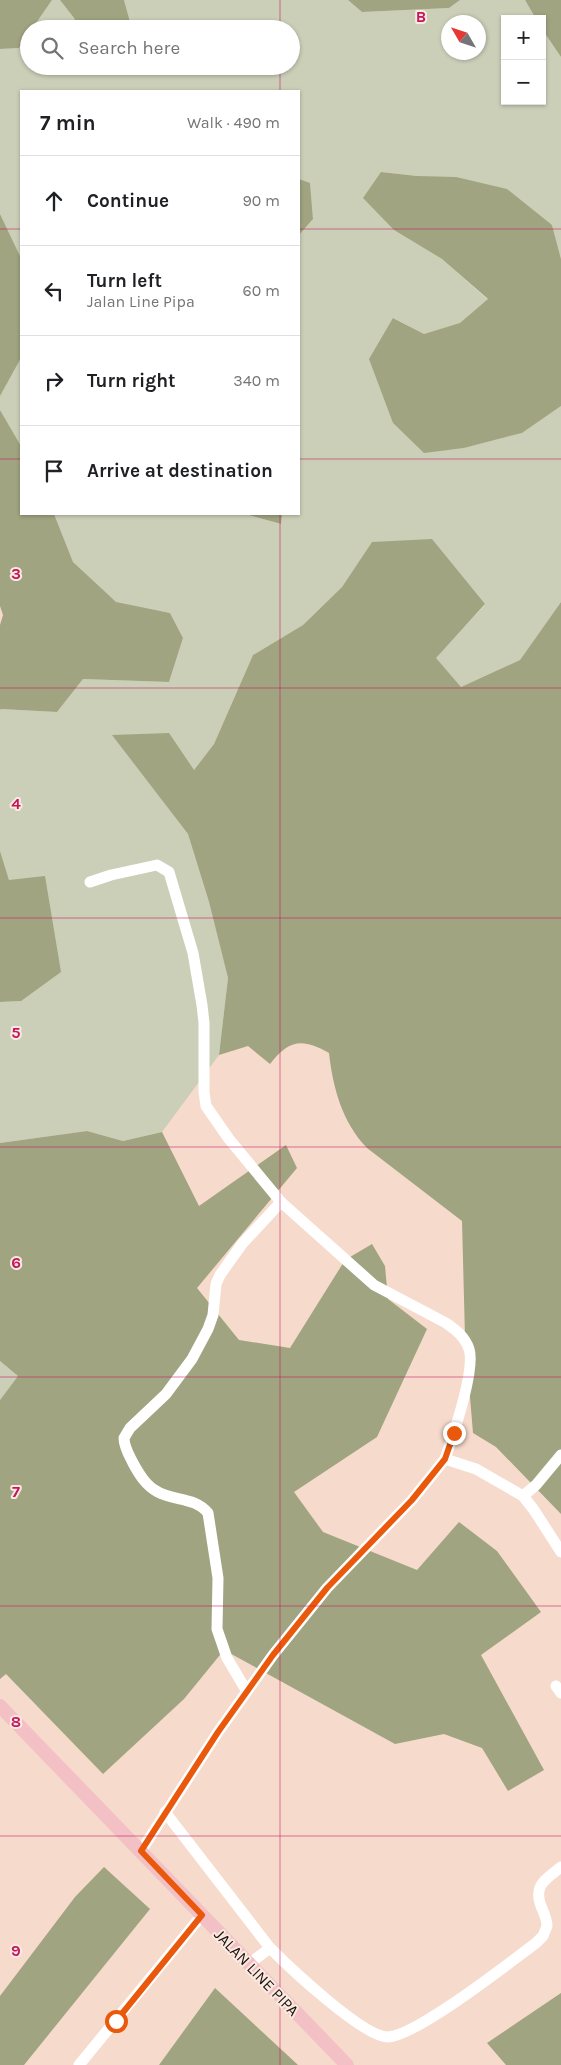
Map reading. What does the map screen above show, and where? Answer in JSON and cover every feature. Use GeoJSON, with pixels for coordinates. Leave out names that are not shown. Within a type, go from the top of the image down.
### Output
{"type":"FeatureCollection","features":[{"type":"Feature","properties":{"kind":"main road","name":"JALAN LINE PIPA"},"geometry":{"type":"LineString","coordinates":[[0,1706],[347,2065]]}},
{"type":"Feature","properties":{"kind":"street"},"geometry":{"type":"LineString","coordinates":[[90,882],[111,875],[157,865],[169,872],[192,954],[202,1005],[206,1106],[229,1139],[281,1202],[343,1259],[374,1284],[446,1323],[466,1342],[471,1361],[454,1433],[445,1459],[412,1500],[311,1607],[246,1690],[141,1851]]}},
{"type":"Feature","properties":{"kind":"street"},"geometry":{"type":"LineString","coordinates":[[246,1690],[227,1658],[218,1629],[218,1578],[208,1512],[197,1504],[159,1492],[148,1484],[138,1472],[124,1438],[132,1425],[166,1394],[192,1359],[213,1315],[216,1284],[220,1275],[242,1244],[281,1202]]}},
{"type":"Feature","properties":{"kind":"street"},"geometry":{"type":"LineString","coordinates":[[523,1496],[536,1485],[561,1455]]}},
{"type":"Feature","properties":{"kind":"street"},"geometry":{"type":"LineString","coordinates":[[445,1459],[484,1473],[523,1496],[561,1552]]}},
{"type":"Feature","properties":{"kind":"street"},"geometry":{"type":"LineString","coordinates":[[165,1812],[270,1948],[308,1983],[364,2027],[381,2036],[395,2036],[416,2027],[536,1944],[543,1936],[547,1926],[538,1899],[539,1890],[546,1880],[561,1867]]}},
{"type":"Feature","properties":{"kind":"street"},"geometry":{"type":"LineString","coordinates":[[79,2065],[202,1915]]}},
{"type":"Feature","properties":{"kind":"street"},"geometry":{"type":"LineString","coordinates":[[249,1964],[270,1948]]}},
{"type":"Feature","properties":{"kind":"green space"},"geometry":{"type":"Polygon","coordinates":[[[0,0],[52,0],[38,20],[20,20],[19,48],[0,49],[0,0]]]}},
{"type":"Feature","properties":{"kind":"green space"},"geometry":{"type":"Polygon","coordinates":[[[52,0],[60,0],[75,20],[38,20],[52,0]]]}},
{"type":"Feature","properties":{"kind":"green space"},"geometry":{"type":"Polygon","coordinates":[[[60,0],[124,0],[130,20],[75,20],[60,0]]]}},
{"type":"Feature","properties":{"kind":"green space"},"geometry":{"type":"Polygon","coordinates":[[[124,0],[348,0],[362,12],[449,8],[460,0],[525,0],[534,15],[501,15],[501,105],[546,105],[546,35],[561,57],[561,259],[552,225],[417,176],[381,172],[394,230],[442,259],[488,300],[460,324],[424,334],[394,318],[393,423],[424,452],[464,448],[522,433],[561,406],[561,602],[520,660],[461,687],[435,658],[485,605],[372,542],[342,587],[303,625],[253,655],[214,744],[194,770],[113,735],[188,834],[209,902],[228,978],[219,1055],[162,1132],[123,1141],[87,1131],[0,1143],[0,1002],[21,1001],[9,880],[0,851],[0,710],[57,712],[83,679],[169,682],[183,638],[170,613],[116,603],[73,562],[54,515],[248,515],[280,524],[282,515],[300,515],[300,234],[313,219],[310,184],[300,179],[300,90],[20,90],[20,256],[0,214],[0,49],[20,47],[20,75],[300,75],[300,20],[130,20],[124,0]]]}},
{"type":"Feature","properties":{"kind":"green space"},"geometry":{"type":"Polygon","coordinates":[[[348,0],[460,0],[449,8],[362,12],[348,0]]]}},
{"type":"Feature","properties":{"kind":"green space"},"geometry":{"type":"Polygon","coordinates":[[[525,0],[561,0],[561,57],[546,35],[546,15],[534,15],[525,0]]]}},
{"type":"Feature","properties":{"kind":"green space"},"geometry":{"type":"Polygon","coordinates":[[[381,172],[417,176],[456,177],[507,189],[552,225],[561,259],[561,406],[522,433],[464,448],[424,453],[393,423],[369,359],[393,318],[424,334],[460,323],[488,299],[442,259],[394,230],[363,198],[381,172]]]}},
{"type":"Feature","properties":{"kind":"green space"},"geometry":{"type":"Polygon","coordinates":[[[300,179],[310,183],[313,219],[300,234],[300,179]]]}},
{"type":"Feature","properties":{"kind":"green space"},"geometry":{"type":"Polygon","coordinates":[[[0,214],[20,256],[20,360],[0,396],[0,214]]]}},
{"type":"Feature","properties":{"kind":"green space"},"geometry":{"type":"Polygon","coordinates":[[[20,360],[20,444],[0,410],[0,396],[20,360]]]}},
{"type":"Feature","properties":{"kind":"green space"},"geometry":{"type":"Polygon","coordinates":[[[0,410],[20,444],[20,515],[54,515],[73,562],[116,602],[170,613],[183,638],[169,682],[83,679],[57,712],[0,710],[0,625],[3,615],[0,606],[0,410]]]}},
{"type":"Feature","properties":{"kind":"green space"},"geometry":{"type":"Polygon","coordinates":[[[249,515],[282,515],[281,524],[249,515]]]}},
{"type":"Feature","properties":{"kind":"green space"},"geometry":{"type":"Polygon","coordinates":[[[432,539],[485,604],[436,658],[461,687],[520,660],[561,602],[561,1514],[496,1447],[473,1433],[465,1337],[462,1221],[367,1148],[358,1138],[340,1104],[333,1079],[329,1053],[304,1043],[290,1046],[270,1064],[248,1046],[219,1055],[228,978],[209,902],[188,834],[112,735],[169,733],[194,770],[214,744],[253,655],[303,625],[342,587],[372,542],[432,539]]]}},
{"type":"Feature","properties":{"kind":"green space"},"geometry":{"type":"Polygon","coordinates":[[[0,851],[9,880],[45,876],[61,972],[21,1001],[0,1002],[0,851]]]}},
{"type":"Feature","properties":{"kind":"green space"},"geometry":{"type":"Polygon","coordinates":[[[87,1131],[123,1141],[162,1132],[199,1206],[286,1145],[297,1168],[197,1288],[239,1340],[290,1348],[345,1260],[372,1244],[385,1266],[388,1299],[427,1329],[377,1437],[294,1492],[323,1532],[417,1570],[459,1522],[497,1551],[541,1612],[481,1655],[544,1770],[508,1791],[482,1748],[444,1734],[395,1744],[224,1650],[184,1699],[103,1774],[6,1674],[0,1679],[0,1400],[18,1376],[0,1361],[0,1143],[87,1131]]]}},
{"type":"Feature","properties":{"kind":"green space"},"geometry":{"type":"Polygon","coordinates":[[[0,1361],[18,1376],[0,1400],[0,1361]]]}},
{"type":"Feature","properties":{"kind":"green space"},"geometry":{"type":"Polygon","coordinates":[[[104,1867],[150,1909],[24,2065],[0,2065],[0,1996],[75,1897],[104,1867]]]}},
{"type":"Feature","properties":{"kind":"green space"},"geometry":{"type":"Polygon","coordinates":[[[215,1988],[298,2065],[159,2065],[215,1988]]]}},
{"type":"Feature","properties":{"kind":"green space"},"geometry":{"type":"Polygon","coordinates":[[[561,1993],[561,2065],[506,2065],[487,2043],[561,1993]]]}},
{"type":"Feature","properties":{"kind":"route"},"geometry":{"type":"LineString","coordinates":[[116,2021],[136,1993],[202,1915],[141,1851],[246,1690],[327,1588],[412,1500],[445,1459],[454,1433]]}}]}
